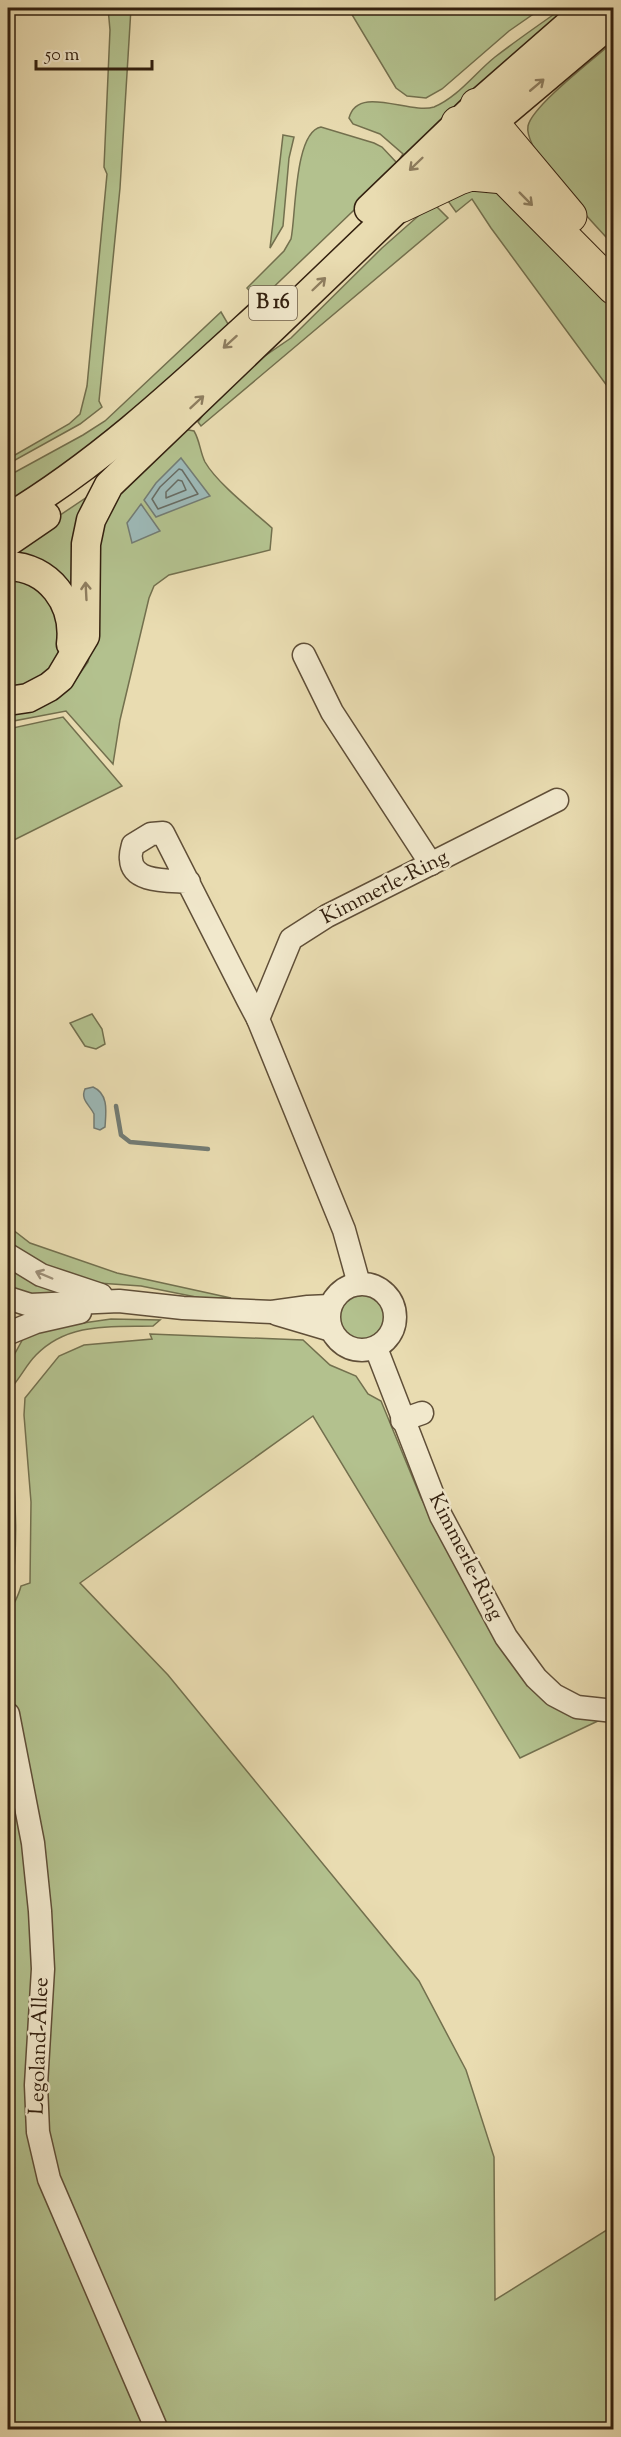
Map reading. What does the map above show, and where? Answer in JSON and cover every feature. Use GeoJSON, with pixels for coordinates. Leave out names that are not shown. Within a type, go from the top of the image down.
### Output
{"type":"FeatureCollection","features":[{"type":"Feature","properties":{"kind":"highway"},"geometry":{"type":"LineString","coordinates":[[475,123],[504,177],[614,288]]}},
{"type":"Feature","properties":{"kind":"highway"},"geometry":{"type":"LineString","coordinates":[[475,123],[614,265]]}},
{"type":"Feature","properties":{"kind":"highway"},"geometry":{"type":"LineString","coordinates":[[400,206],[471,174],[504,177]]}},
{"type":"Feature","properties":{"kind":"main road","name":"B 16"},"geometry":{"type":"LineString","coordinates":[[8,542],[154,441],[400,206],[475,123],[588,8]]}},
{"type":"Feature","properties":{"kind":"main road","name":"B 16"},"geometry":{"type":"LineString","coordinates":[[8,518],[79,472],[125,436],[475,123],[614,20]]}},
{"type":"Feature","properties":{"kind":"main road"},"geometry":{"type":"LineString","coordinates":[[8,701],[28,698],[49,687],[68,667],[85,636],[86,544],[91,520],[110,485],[154,441]]}},
{"type":"Feature","properties":{"kind":"main road"},"geometry":{"type":"LineString","coordinates":[[8,566],[27,568],[42,575],[56,587],[66,604],[71,621],[72,636],[68,667]]}},
{"type":"Feature","properties":{"kind":"street"},"geometry":{"type":"LineString","coordinates":[[304,655],[332,712],[431,864]]}},
{"type":"Feature","properties":{"kind":"street","name":"Kimmerle-Ring"},"geometry":{"type":"LineString","coordinates":[[258,1018],[291,939],[327,916],[557,800]]}},
{"type":"Feature","properties":{"kind":"street"},"geometry":{"type":"LineString","coordinates":[[189,882],[258,1018],[344,1230],[359,1284]]}},
{"type":"Feature","properties":{"kind":"street"},"geometry":{"type":"LineString","coordinates":[[8,1255],[41,1275],[119,1301]]}},
{"type":"Feature","properties":{"kind":"street"},"geometry":{"type":"LineString","coordinates":[[272,1312],[331,1330],[345,1346],[355,1350],[375,1348],[390,1336],[394,1327],[394,1306],[380,1289],[370,1284],[359,1284],[341,1291],[330,1306],[331,1330]]}},
{"type":"Feature","properties":{"kind":"street"},"geometry":{"type":"LineString","coordinates":[[8,1298],[30,1305],[119,1301],[183,1308],[272,1312],[330,1306]]}},
{"type":"Feature","properties":{"kind":"street"},"geometry":{"type":"LineString","coordinates":[[8,1336],[36,1322],[119,1301]]}},
{"type":"Feature","properties":{"kind":"street"},"geometry":{"type":"LineString","coordinates":[[8,1306],[10,1316],[8,1336]]}},
{"type":"Feature","properties":{"kind":"street","name":"Kimmerle-Ring"},"geometry":{"type":"LineString","coordinates":[[375,1348],[412,1416],[441,1516],[506,1637],[536,1678],[554,1695],[577,1707],[614,1711]]}},
{"type":"Feature","properties":{"kind":"street","name":"Legoland-Allee"},"geometry":{"type":"LineString","coordinates":[[8,1714],[33,1843],[40,1911],[43,1969],[36,2085],[38,2132],[49,2179],[157,2430]]}},
{"type":"Feature","properties":{"kind":"green space"},"geometry":{"type":"Polygon","coordinates":[[[108,8],[131,8],[120,188],[99,401],[102,407],[80,424],[8,464],[8,459],[69,424],[80,414],[87,386],[107,174],[104,167],[110,30],[108,8]]]}},
{"type":"Feature","properties":{"kind":"green space"},"geometry":{"type":"Polygon","coordinates":[[[348,8],[542,8],[509,31],[442,89],[426,98],[407,96],[396,88],[348,8]]]}},
{"type":"Feature","properties":{"kind":"green space"},"geometry":{"type":"Polygon","coordinates":[[[563,8],[575,8],[514,57],[259,301],[247,288],[284,251],[291,239],[301,159],[312,132],[321,127],[374,143],[382,147],[397,163],[403,154],[380,134],[353,124],[349,118],[354,108],[363,103],[374,102],[424,108],[443,103],[495,57],[563,8]]]}},
{"type":"Feature","properties":{"kind":"green space"},"geometry":{"type":"Polygon","coordinates":[[[613,42],[613,245],[548,170],[529,138],[528,126],[532,117],[552,95],[613,42]]]}},
{"type":"Feature","properties":{"kind":"green space"},"geometry":{"type":"Polygon","coordinates":[[[283,135],[294,137],[289,158],[283,226],[270,248],[283,135]]]}},
{"type":"Feature","properties":{"kind":"green space"},"geometry":{"type":"Polygon","coordinates":[[[461,185],[504,190],[611,298],[613,305],[613,394],[472,199],[456,212],[443,194],[461,185]]]}},
{"type":"Feature","properties":{"kind":"green space"},"geometry":{"type":"Polygon","coordinates":[[[433,203],[448,218],[201,426],[198,422],[214,399],[250,366],[291,338],[382,248],[433,203]]]}},
{"type":"Feature","properties":{"kind":"green space"},"geometry":{"type":"Polygon","coordinates":[[[221,312],[231,329],[161,393],[8,506],[8,476],[105,421],[221,312]]]}},
{"type":"Feature","properties":{"kind":"green space"},"geometry":{"type":"Polygon","coordinates":[[[183,429],[194,431],[205,462],[218,479],[272,528],[270,550],[169,575],[154,586],[149,598],[120,720],[113,764],[66,711],[8,722],[8,711],[69,689],[88,662],[94,636],[93,545],[108,499],[183,429]]]}},
{"type":"Feature","properties":{"kind":"green space"},"geometry":{"type":"Polygon","coordinates":[[[99,489],[79,607],[8,550],[99,489]]]}},
{"type":"Feature","properties":{"kind":"green space"},"geometry":{"type":"Polygon","coordinates":[[[8,572],[55,599],[63,652],[48,674],[8,691],[8,572]]]}},
{"type":"Feature","properties":{"kind":"green space"},"geometry":{"type":"Polygon","coordinates":[[[63,717],[122,786],[8,843],[8,729],[63,717]]]}},
{"type":"Feature","properties":{"kind":"green space"},"geometry":{"type":"Polygon","coordinates":[[[92,1014],[102,1029],[105,1044],[96,1049],[85,1046],[70,1023],[92,1014]]]}},
{"type":"Feature","properties":{"kind":"green space"},"geometry":{"type":"Polygon","coordinates":[[[8,1226],[30,1243],[117,1273],[231,1298],[201,1298],[141,1286],[98,1283],[55,1274],[8,1249],[8,1226]]]}},
{"type":"Feature","properties":{"kind":"green space"},"geometry":{"type":"Polygon","coordinates":[[[8,1264],[67,1294],[18,1295],[8,1284],[8,1264]]]}},
{"type":"Feature","properties":{"kind":"green space"},"geometry":{"type":"Polygon","coordinates":[[[362,1295],[377,1302],[384,1317],[377,1332],[362,1339],[347,1332],[340,1317],[347,1302],[362,1295]]]}},
{"type":"Feature","properties":{"kind":"green space"},"geometry":{"type":"Polygon","coordinates":[[[111,1319],[160,1320],[153,1326],[91,1328],[62,1337],[48,1344],[36,1355],[8,1391],[8,1366],[24,1337],[34,1330],[111,1319]]]}},
{"type":"Feature","properties":{"kind":"green space"},"geometry":{"type":"Polygon","coordinates":[[[150,1334],[303,1340],[330,1365],[356,1376],[368,1394],[381,1401],[421,1498],[502,1646],[602,1719],[520,1758],[313,1416],[80,1583],[168,1675],[419,1981],[466,2070],[494,2157],[495,2300],[613,2226],[613,2429],[8,2429],[8,1754],[21,1741],[10,1681],[7,1636],[9,1617],[21,1586],[30,1583],[31,1502],[24,1415],[25,1398],[59,1356],[84,1345],[152,1339],[150,1334]]]}},
{"type":"Feature","properties":{"kind":"green space"},"geometry":{"type":"Polygon","coordinates":[[[8,1430],[15,1492],[16,1534],[11,1596],[8,1598],[8,1430]]]}},
{"type":"Feature","properties":{"kind":"water"},"geometry":{"type":"Polygon","coordinates":[[[181,458],[210,496],[156,517],[144,500],[156,483],[181,458]]]}},
{"type":"Feature","properties":{"kind":"water"},"geometry":{"type":"Polygon","coordinates":[[[141,504],[160,531],[132,543],[127,523],[141,504]]]}},
{"type":"Feature","properties":{"kind":"water"},"geometry":{"type":"Polygon","coordinates":[[[93,1087],[102,1094],[105,1104],[105,1127],[100,1130],[94,1128],[94,1114],[84,1096],[85,1089],[93,1087]]]}},
{"type":"Feature","properties":{"kind":"waterway"},"geometry":{"type":"LineString","coordinates":[[116,1106],[121,1135],[130,1142],[208,1149]]}}]}
